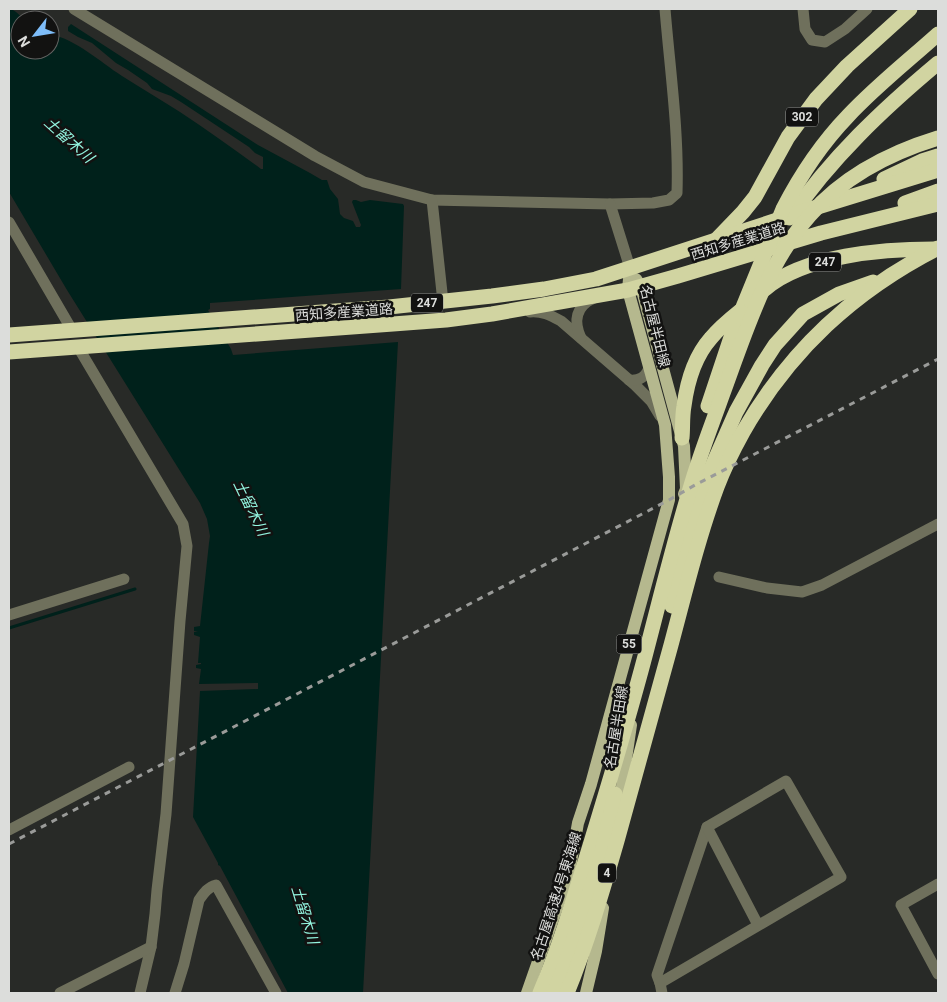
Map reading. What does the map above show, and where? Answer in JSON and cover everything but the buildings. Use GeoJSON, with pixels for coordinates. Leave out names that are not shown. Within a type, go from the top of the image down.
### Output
{"type":"FeatureCollection","features":[{"type":"Feature","properties":{"kind":"highway","name":"302"},"geometry":{"type":"LineString","coordinates":[[714,242],[755,197],[788,137],[816,99],[847,66],[910,9]]}},
{"type":"Feature","properties":{"kind":"highway"},"geometry":{"type":"LineString","coordinates":[[601,808],[632,673],[679,492],[732,334],[783,209],[793,190],[832,134],[869,95],[938,34]]}},
{"type":"Feature","properties":{"kind":"highway"},"geometry":{"type":"LineString","coordinates":[[762,262],[798,206],[822,175],[859,135],[938,63]]}},
{"type":"Feature","properties":{"kind":"highway"},"geometry":{"type":"LineString","coordinates":[[601,808],[624,733],[690,488],[704,443],[740,345],[769,279],[796,233],[808,217],[832,193],[862,170],[880,160],[938,138]]}},
{"type":"Feature","properties":{"kind":"highway","name":"西知多産業道路"},"geometry":{"type":"LineString","coordinates":[[811,210],[922,161],[938,156]]}},
{"type":"Feature","properties":{"kind":"highway","name":"西知多産業道路"},"geometry":{"type":"LineString","coordinates":[[9,335],[390,307],[544,289],[596,279],[938,170]]}},
{"type":"Feature","properties":{"kind":"highway","name":"西知多産業道路"},"geometry":{"type":"LineString","coordinates":[[821,233],[938,191]]}},
{"type":"Feature","properties":{"kind":"highway","name":"西知多産業道路"},"geometry":{"type":"LineString","coordinates":[[9,352],[446,320],[511,310],[635,288],[821,233],[938,204]]}},
{"type":"Feature","properties":{"kind":"highway"},"geometry":{"type":"LineString","coordinates":[[655,702],[710,508],[721,478],[739,440],[764,398],[778,378],[805,347],[844,309],[920,257],[938,248]]}},
{"type":"Feature","properties":{"kind":"highway","name":"247"},"geometry":{"type":"LineString","coordinates":[[682,438],[685,399],[694,367],[701,351],[719,328],[770,285],[791,273],[840,258],[887,250],[938,248]]}},
{"type":"Feature","properties":{"kind":"highway"},"geometry":{"type":"LineString","coordinates":[[882,282],[938,253]]}},
{"type":"Feature","properties":{"kind":"highway"},"geometry":{"type":"LineString","coordinates":[[655,702],[674,594],[694,515],[703,487],[736,412],[762,365],[775,345],[803,314],[839,294],[938,260]]}},
{"type":"Feature","properties":{"kind":"highway"},"geometry":{"type":"LineString","coordinates":[[554,993],[599,865],[636,698]]}},
{"type":"Feature","properties":{"kind":"highway","name":"4"},"geometry":{"type":"LineString","coordinates":[[567,993],[594,920],[643,751],[655,702]]}},
{"type":"Feature","properties":{"kind":"highway","name":"名古屋高速4号東海線"},"geometry":{"type":"LineString","coordinates":[[540,993],[570,912],[601,808]]}},
{"type":"Feature","properties":{"kind":"main road","name":"名古屋半田線"},"geometry":{"type":"LineString","coordinates":[[586,993],[596,951],[650,618],[686,489],[682,438],[630,268]]}},
{"type":"Feature","properties":{"kind":"main road","name":"名古屋半田線"},"geometry":{"type":"LineString","coordinates":[[527,993],[569,872],[578,823],[669,500],[669,467],[664,425],[649,368],[635,288]]}},
{"type":"Feature","properties":{"kind":"street"},"geometry":{"type":"LineString","coordinates":[[74,9],[315,156],[364,182],[432,200],[610,204],[653,203],[669,200],[677,193],[674,123],[665,9]]}},
{"type":"Feature","properties":{"kind":"street"},"geometry":{"type":"LineString","coordinates":[[803,9],[805,29],[812,40],[825,42],[845,29],[867,9]]}},
{"type":"Feature","properties":{"kind":"street"},"geometry":{"type":"LineString","coordinates":[[432,200],[443,302]]}},
{"type":"Feature","properties":{"kind":"street"},"geometry":{"type":"LineString","coordinates":[[610,204],[630,268]]}},
{"type":"Feature","properties":{"kind":"street"},"geometry":{"type":"LineString","coordinates":[[9,222],[76,330]]}},
{"type":"Feature","properties":{"kind":"street"},"geometry":{"type":"LineString","coordinates":[[582,340],[576,326],[578,313],[581,307],[600,295]]}},
{"type":"Feature","properties":{"kind":"street"},"geometry":{"type":"LineString","coordinates":[[446,320],[533,312],[541,312],[554,317],[651,401],[664,425]]}},
{"type":"Feature","properties":{"kind":"street"},"geometry":{"type":"LineString","coordinates":[[83,347],[183,524],[187,546],[166,814],[155,914],[140,993]]}},
{"type":"Feature","properties":{"kind":"street"},"geometry":{"type":"LineString","coordinates":[[629,380],[640,380],[649,368]]}},
{"type":"Feature","properties":{"kind":"street"},"geometry":{"type":"LineString","coordinates":[[719,577],[767,588],[802,592],[822,584],[938,524]]}},
{"type":"Feature","properties":{"kind":"street"},"geometry":{"type":"LineString","coordinates":[[9,615],[124,579]]}},
{"type":"Feature","properties":{"kind":"street"},"geometry":{"type":"LineString","coordinates":[[9,830],[129,767]]}},
{"type":"Feature","properties":{"kind":"street"},"geometry":{"type":"LineString","coordinates":[[786,781],[841,877],[758,925],[661,988],[657,975],[707,827],[786,781]]}},
{"type":"Feature","properties":{"kind":"street"},"geometry":{"type":"LineString","coordinates":[[707,827],[758,925]]}},
{"type":"Feature","properties":{"kind":"street"},"geometry":{"type":"LineString","coordinates":[[938,884],[901,905],[938,974]]}},
{"type":"Feature","properties":{"kind":"street"},"geometry":{"type":"LineString","coordinates":[[175,993],[199,900],[204,892],[211,886],[216,885],[276,993]]}},
{"type":"Feature","properties":{"kind":"street"},"geometry":{"type":"LineString","coordinates":[[60,993],[150,948]]}},
{"type":"Feature","properties":{"kind":"water","name":"土留木川"},"geometry":{"type":"Polygon","coordinates":[[[9,9],[11,9],[13,10],[10,10],[10,60],[60,60],[60,37],[88,52],[263,169],[263,157],[181,102],[152,89],[147,83],[116,63],[92,43],[68,31],[68,27],[71,24],[258,145],[322,180],[327,180],[330,189],[338,199],[340,214],[344,218],[353,221],[356,227],[361,225],[352,202],[353,200],[361,202],[370,200],[403,204],[404,206],[401,289],[210,303],[210,309],[208,310],[233,355],[398,342],[363,993],[288,993],[193,817],[200,691],[258,689],[258,683],[199,684],[201,669],[196,668],[196,665],[201,664],[198,663],[200,637],[194,635],[194,632],[198,632],[194,631],[194,627],[200,626],[210,536],[207,519],[200,503],[67,290],[9,192],[9,9]]]}},
{"type":"Feature","properties":{"kind":"waterway"},"geometry":{"type":"LineString","coordinates":[[9,628],[135,589]]}},
{"type":"Feature","properties":{"kind":"railway"},"geometry":{"type":"LineString","coordinates":[[9,844],[938,359]]}}]}
